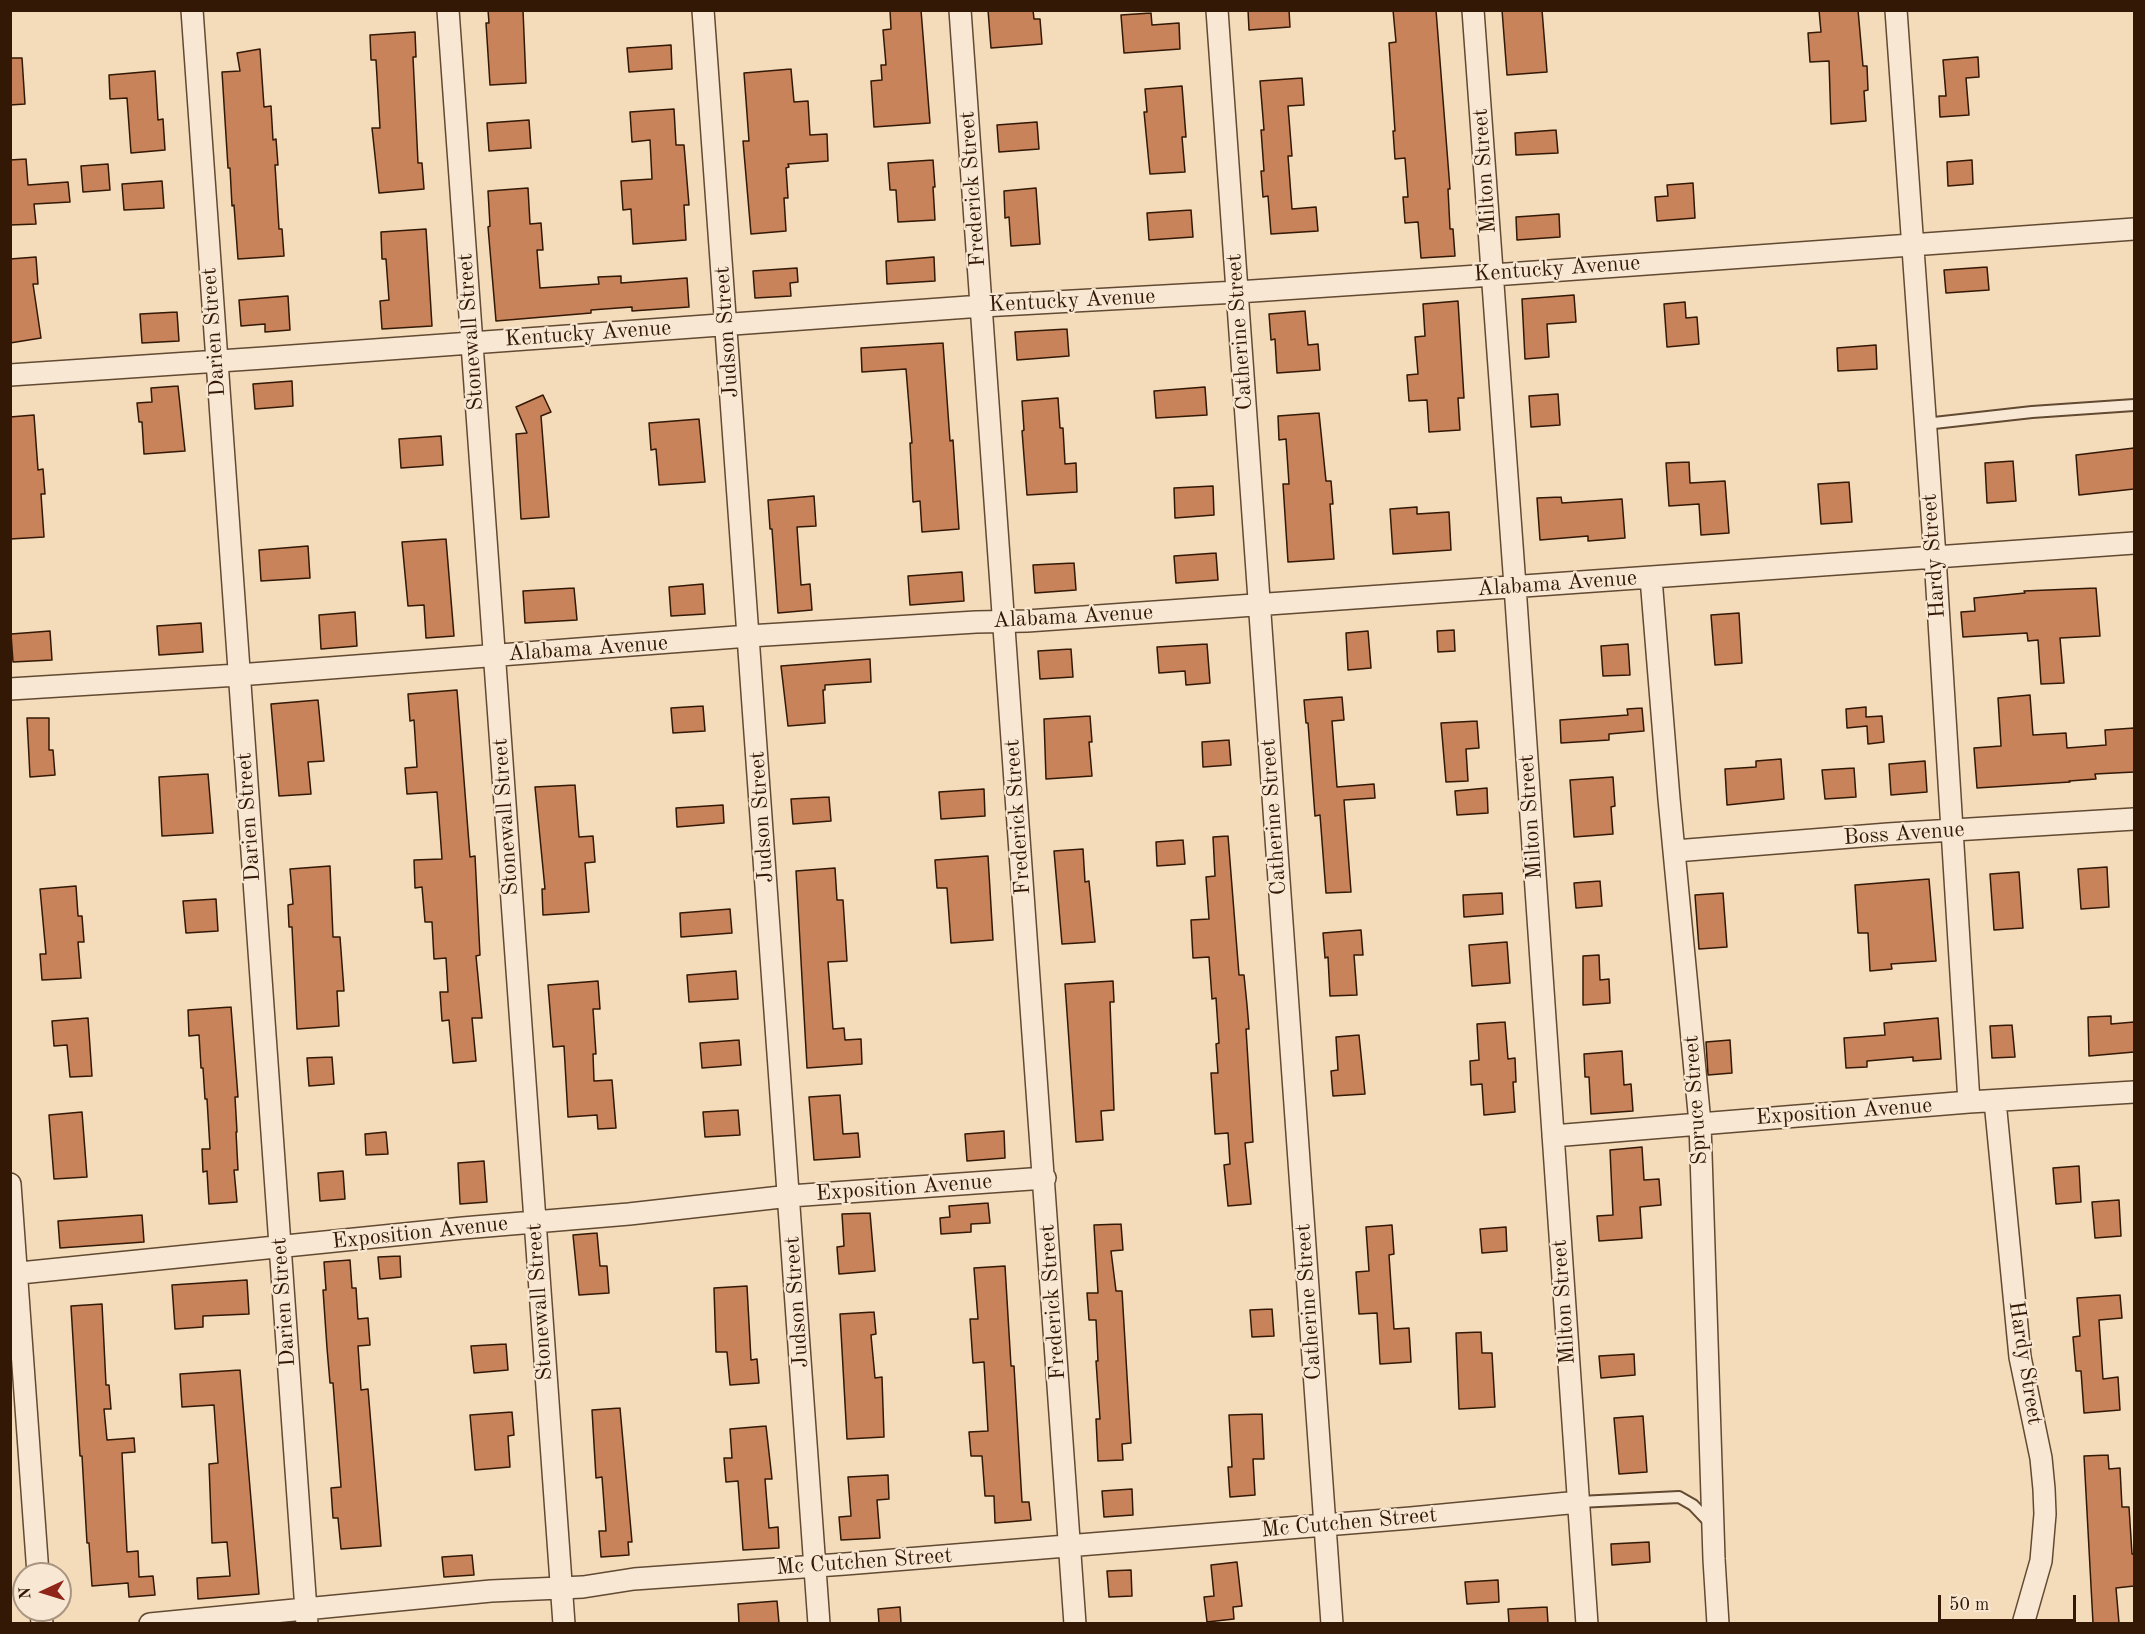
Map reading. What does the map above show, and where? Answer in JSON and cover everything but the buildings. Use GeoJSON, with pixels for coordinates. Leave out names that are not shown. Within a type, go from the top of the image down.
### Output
{"type":"FeatureCollection","features":[{"type":"Feature","properties":{"kind":"street","name":"Darien Street"},"geometry":{"type":"LineString","coordinates":[[192,10],[306,1616]]}},
{"type":"Feature","properties":{"kind":"street","name":"Stonewall Street"},"geometry":{"type":"LineString","coordinates":[[448,10],[564,1623]]}},
{"type":"Feature","properties":{"kind":"street","name":"Judson Street"},"geometry":{"type":"LineString","coordinates":[[703,10],[819,1623]]}},
{"type":"Feature","properties":{"kind":"street","name":"Frederick Street"},"geometry":{"type":"LineString","coordinates":[[960,10],[1076,1623]]}},
{"type":"Feature","properties":{"kind":"street","name":"Catherine Street"},"geometry":{"type":"LineString","coordinates":[[1217,10],[1332,1623]]}},
{"type":"Feature","properties":{"kind":"street","name":"Milton Street"},"geometry":{"type":"LineString","coordinates":[[1473,10],[1587,1623]]}},
{"type":"Feature","properties":{"kind":"street","name":"Hardy Street"},"geometry":{"type":"LineString","coordinates":[[1896,10],[1935,557],[1969,1102]]}},
{"type":"Feature","properties":{"kind":"street","name":"Kentucky Avenue"},"geometry":{"type":"LineString","coordinates":[[10,375],[982,306],[1493,275],[2134,228]]}},
{"type":"Feature","properties":{"kind":"street","name":"Alabama Avenue"},"geometry":{"type":"LineString","coordinates":[[10,689],[238,675],[749,636],[1259,605],[2134,543]]}},
{"type":"Feature","properties":{"kind":"street","name":"Spruce Street"},"geometry":{"type":"LineString","coordinates":[[1651,578],[1700,1123],[1718,1623]]}},
{"type":"Feature","properties":{"kind":"street","name":"Boss Avenue"},"geometry":{"type":"LineString","coordinates":[[1675,851],[2134,819]]}},
{"type":"Feature","properties":{"kind":"street","name":"Exposition Avenue"},"geometry":{"type":"LineString","coordinates":[[1553,1136],[1969,1102],[2134,1092]]}},
{"type":"Feature","properties":{"kind":"street","name":"Hardy Street"},"geometry":{"type":"LineString","coordinates":[[1995,1101],[2020,1357],[2041,1458],[2044,1490],[2041,1561],[2023,1623]]}},
{"type":"Feature","properties":{"kind":"street","name":"Exposition Avenue"},"geometry":{"type":"LineString","coordinates":[[14,1274],[629,1214],[790,1196],[1045,1178]]}},
{"type":"Feature","properties":{"kind":"street"},"geometry":{"type":"LineString","coordinates":[[10,1184],[14,1274],[37,1562]]}},
{"type":"Feature","properties":{"kind":"street","name":"Mc Cutchen Street"},"geometry":{"type":"LineString","coordinates":[[150,1623],[306,1616],[491,1591],[583,1587],[634,1579],[1578,1502]]}},
{"type":"Feature","properties":{"kind":"lane"},"geometry":{"type":"LineString","coordinates":[[1925,424],[2032,412],[2134,405]]}},
{"type":"Feature","properties":{"kind":"lane"},"geometry":{"type":"LineString","coordinates":[[1578,1502],[1679,1497],[1693,1505],[1713,1526]]}}]}
